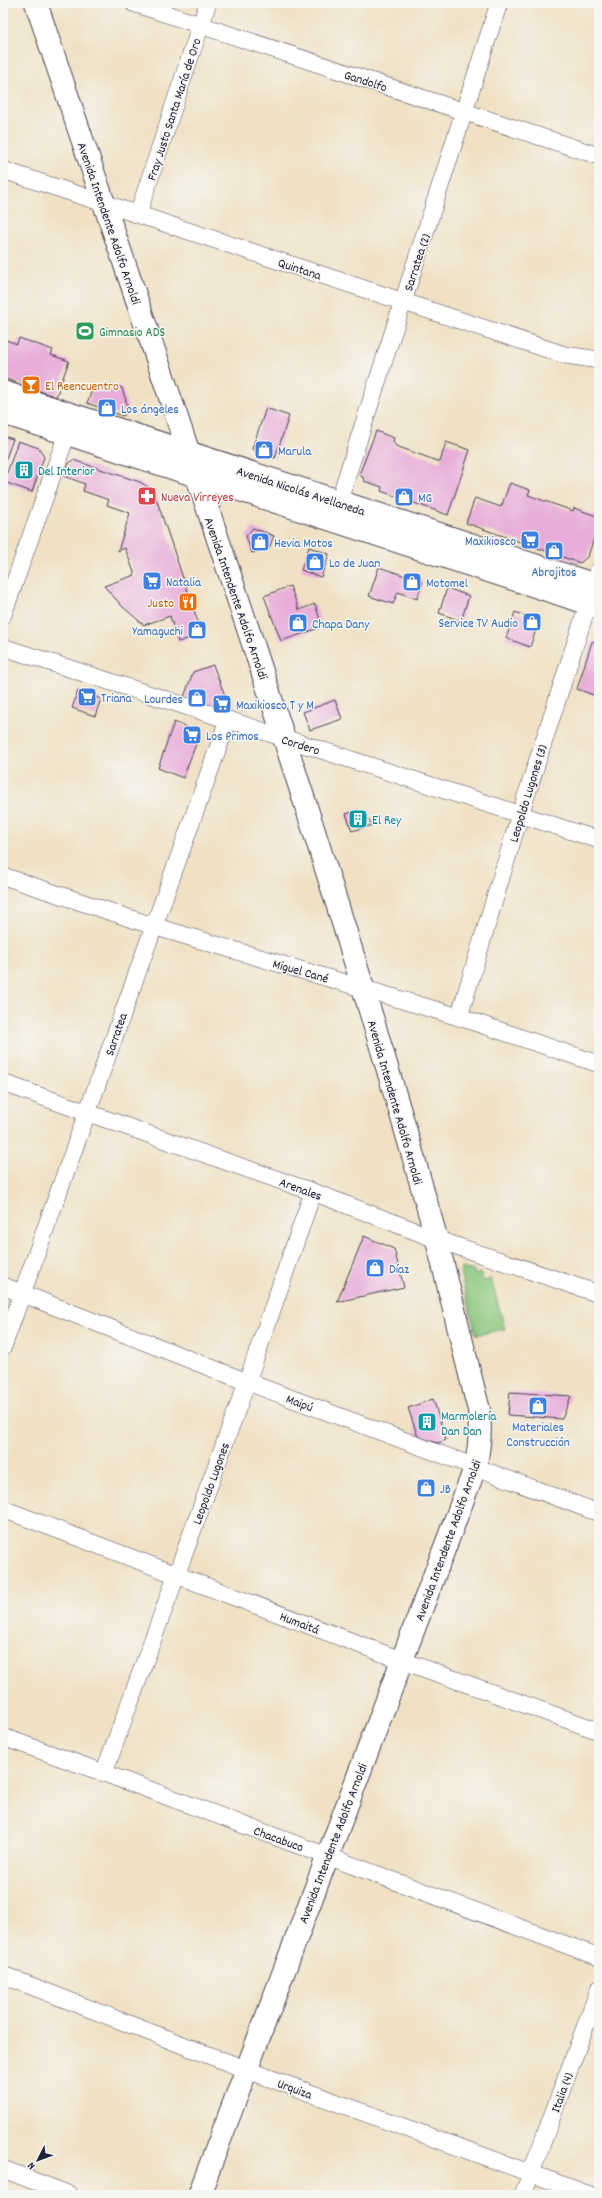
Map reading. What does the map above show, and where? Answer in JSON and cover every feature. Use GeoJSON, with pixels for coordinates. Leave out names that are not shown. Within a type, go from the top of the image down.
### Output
{"type":"FeatureCollection","features":[{"type":"Feature","properties":{"kind":"main road","name":"Avenida Intendente Adolfo Arnoldi"},"geometry":{"type":"LineString","coordinates":[[36,3],[284,738],[362,988],[436,1239],[479,1410],[480,1447],[475,1468],[199,2195]]}},
{"type":"Feature","properties":{"kind":"main road","name":"Avenida Nicolás Avellaneda"},"geometry":{"type":"LineString","coordinates":[[3,392],[188,452],[336,511]]}},
{"type":"Feature","properties":{"kind":"main road","name":"Avenida Nicolás Avellaneda"},"geometry":{"type":"LineString","coordinates":[[3,413],[195,475],[336,511],[596,590]]}},
{"type":"Feature","properties":{"kind":"street","name":"Gandolfo"},"geometry":{"type":"LineString","coordinates":[[133,3],[599,156]]}},
{"type":"Feature","properties":{"kind":"street","name":"Fray Justo Santa María de Oro"},"geometry":{"type":"LineString","coordinates":[[138,214],[208,3]]}},
{"type":"Feature","properties":{"kind":"street","name":"Sarratea (2)"},"geometry":{"type":"LineString","coordinates":[[336,511],[499,3]]}},
{"type":"Feature","properties":{"kind":"street","name":"Quintana"},"geometry":{"type":"LineString","coordinates":[[3,170],[565,355],[599,360]]}},
{"type":"Feature","properties":{"kind":"street"},"geometry":{"type":"LineString","coordinates":[[3,615],[67,434]]}},
{"type":"Feature","properties":{"kind":"street","name":"Leopoldo Lugones (3)"},"geometry":{"type":"LineString","coordinates":[[459,1016],[520,815],[596,590]]}},
{"type":"Feature","properties":{"kind":"street","name":"Cordero"},"geometry":{"type":"LineString","coordinates":[[3,647],[599,840]]}},
{"type":"Feature","properties":{"kind":"street","name":"Sarratea"},"geometry":{"type":"LineString","coordinates":[[3,1347],[228,720]]}},
{"type":"Feature","properties":{"kind":"street","name":"Miguel Cané"},"geometry":{"type":"LineString","coordinates":[[3,876],[153,926],[459,1016],[599,1064]]}},
{"type":"Feature","properties":{"kind":"street","name":"Arenales"},"geometry":{"type":"LineString","coordinates":[[3,1083],[87,1114],[313,1192],[436,1239],[599,1294]]}},
{"type":"Feature","properties":{"kind":"street","name":"Leopoldo Lugones"},"geometry":{"type":"LineString","coordinates":[[104,1773],[247,1382],[313,1192]]}},
{"type":"Feature","properties":{"kind":"street","name":"Maipú"},"geometry":{"type":"LineString","coordinates":[[3,1286],[247,1382],[599,1513]]}},
{"type":"Feature","properties":{"kind":"street","name":"Humaitá"},"geometry":{"type":"LineString","coordinates":[[3,1510],[176,1574],[403,1661],[599,1731]]}},
{"type":"Feature","properties":{"kind":"street","name":"Chacabuco"},"geometry":{"type":"LineString","coordinates":[[3,1737],[104,1773],[599,1957]]}},
{"type":"Feature","properties":{"kind":"street","name":"Urquiza"},"geometry":{"type":"LineString","coordinates":[[3,1975],[247,2070],[590,2195]]}},
{"type":"Feature","properties":{"kind":"street","name":"Italia (4)"},"geometry":{"type":"LineString","coordinates":[[523,2195],[599,1989]]}},
{"type":"Feature","properties":{"kind":"street"},"geometry":{"type":"LineString","coordinates":[[3,2169],[70,2195]]}},
{"type":"Feature","properties":{"kind":"green space"},"geometry":{"type":"Polygon","coordinates":[[[462,1268],[474,1271],[475,1275],[480,1273],[484,1281],[491,1279],[505,1329],[476,1335],[460,1272],[462,1268]]]}},
{"type":"Feature","properties":{"kind":"building"},"geometry":{"type":"Polygon","coordinates":[[[19,338],[53,350],[51,355],[69,361],[56,397],[3,378],[3,339],[17,344],[19,338]]]}},
{"type":"Feature","properties":{"kind":"building"},"geometry":{"type":"Polygon","coordinates":[[[111,384],[122,388],[129,411],[123,416],[87,403],[94,385],[109,390],[111,384]]]}},
{"type":"Feature","properties":{"kind":"building"},"geometry":{"type":"Polygon","coordinates":[[[266,408],[289,416],[275,458],[252,449],[266,408]]]}},
{"type":"Feature","properties":{"kind":"building"},"geometry":{"type":"Polygon","coordinates":[[[376,431],[394,438],[393,442],[396,446],[440,462],[446,442],[470,450],[448,515],[381,491],[382,487],[364,481],[363,477],[359,475],[376,431]]]}},
{"type":"Feature","properties":{"kind":"building"},"geometry":{"type":"Polygon","coordinates":[[[3,436],[13,439],[3,467],[3,436]]]}},
{"type":"Feature","properties":{"kind":"building","name":"Del Interior"},"geometry":{"type":"Polygon","coordinates":[[[18,441],[39,448],[44,457],[32,492],[4,482],[18,441]]]}},
{"type":"Feature","properties":{"kind":"building"},"geometry":{"type":"Polygon","coordinates":[[[73,460],[140,482],[148,487],[156,498],[202,634],[178,642],[170,616],[144,625],[123,607],[104,586],[135,575],[125,548],[118,551],[130,513],[107,505],[109,500],[83,491],[85,484],[64,476],[69,463],[73,460]]]}},
{"type":"Feature","properties":{"kind":"building"},"geometry":{"type":"Polygon","coordinates":[[[510,483],[530,490],[528,495],[573,511],[574,508],[599,517],[599,523],[588,556],[580,563],[466,523],[475,498],[501,507],[510,483]]]}},
{"type":"Feature","properties":{"kind":"building","name":"Hevia Motos"},"geometry":{"type":"Polygon","coordinates":[[[253,528],[274,536],[269,548],[252,553],[246,536],[253,528]]]}},
{"type":"Feature","properties":{"kind":"building","name":"Lo de Juan"},"geometry":{"type":"Polygon","coordinates":[[[309,547],[329,554],[321,577],[301,570],[309,547]]]}},
{"type":"Feature","properties":{"kind":"building"},"geometry":{"type":"Polygon","coordinates":[[[379,567],[423,582],[417,599],[398,592],[393,604],[369,596],[379,567]]]}},
{"type":"Feature","properties":{"kind":"building"},"geometry":{"type":"Polygon","coordinates":[[[290,586],[299,610],[315,604],[322,627],[281,641],[264,596],[290,586]]]}},
{"type":"Feature","properties":{"kind":"building"},"geometry":{"type":"Polygon","coordinates":[[[447,588],[469,596],[461,621],[439,613],[447,588]]]}},
{"type":"Feature","properties":{"kind":"building"},"geometry":{"type":"Polygon","coordinates":[[[515,612],[539,621],[530,647],[506,638],[515,612]]]}},
{"type":"Feature","properties":{"kind":"building"},"geometry":{"type":"Polygon","coordinates":[[[599,640],[599,697],[577,689],[592,642],[599,640]]]}},
{"type":"Feature","properties":{"kind":"building"},"geometry":{"type":"Polygon","coordinates":[[[213,665],[228,703],[221,709],[209,707],[184,697],[193,672],[213,665]]]}},
{"type":"Feature","properties":{"kind":"building"},"geometry":{"type":"Polygon","coordinates":[[[78,691],[101,699],[95,716],[72,708],[78,691]]]}},
{"type":"Feature","properties":{"kind":"building"},"geometry":{"type":"Polygon","coordinates":[[[335,700],[342,719],[310,730],[303,712],[335,700]]]}},
{"type":"Feature","properties":{"kind":"building"},"geometry":{"type":"Polygon","coordinates":[[[174,722],[194,730],[198,739],[183,778],[158,768],[174,722]]]}},
{"type":"Feature","properties":{"kind":"building","name":"El Rey"},"geometry":{"type":"Polygon","coordinates":[[[359,810],[373,825],[352,831],[346,814],[359,810]]]}},
{"type":"Feature","properties":{"kind":"building","name":"Díaz"},"geometry":{"type":"Polygon","coordinates":[[[364,1236],[394,1249],[404,1287],[337,1302],[364,1236]]]}},
{"type":"Feature","properties":{"kind":"building","name":"Materiales Construcción"},"geometry":{"type":"Polygon","coordinates":[[[510,1392],[571,1396],[562,1419],[508,1415],[510,1392]]]}},
{"type":"Feature","properties":{"kind":"building","name":"Marmolería Dan Dan"},"geometry":{"type":"Polygon","coordinates":[[[433,1399],[446,1440],[438,1443],[418,1437],[408,1408],[433,1399]]]}},
{"type":"Feature","properties":{"kind":"building","name":"JB"},"geometry":{"type":"Polygon","coordinates":[[[420,1482],[434,1488],[432,1495],[418,1489],[420,1482]]]}},
{"type":"Feature","properties":{"kind":"place","name":"Gimnasio ADS"},"geometry":{"type":"Point","coordinates":[85,331]}},
{"type":"Feature","properties":{"kind":"place","name":"El Reencuentro"},"geometry":{"type":"Point","coordinates":[31,385]}},
{"type":"Feature","properties":{"kind":"place","name":"Los ángeles"},"geometry":{"type":"Point","coordinates":[107,408]}},
{"type":"Feature","properties":{"kind":"place","name":"Marula"},"geometry":{"type":"Point","coordinates":[264,450]}},
{"type":"Feature","properties":{"kind":"place","name":"Del Interior"},"geometry":{"type":"Point","coordinates":[24,470]}},
{"type":"Feature","properties":{"kind":"place","name":"Nueva Virreyes"},"geometry":{"type":"Point","coordinates":[147,496]}},
{"type":"Feature","properties":{"kind":"place","name":"MG"},"geometry":{"type":"Point","coordinates":[404,497]}},
{"type":"Feature","properties":{"kind":"place","name":"Maxikiosco"},"geometry":{"type":"Point","coordinates":[530,540]}},
{"type":"Feature","properties":{"kind":"place","name":"Hevia Motos"},"geometry":{"type":"Point","coordinates":[260,542]}},
{"type":"Feature","properties":{"kind":"place","name":"Abrojitos"},"geometry":{"type":"Point","coordinates":[554,551]}},
{"type":"Feature","properties":{"kind":"place","name":"Lo de Juan"},"geometry":{"type":"Point","coordinates":[315,562]}},
{"type":"Feature","properties":{"kind":"place","name":"Natalia"},"geometry":{"type":"Point","coordinates":[152,581]}},
{"type":"Feature","properties":{"kind":"place","name":"Motomel"},"geometry":{"type":"Point","coordinates":[412,582]}},
{"type":"Feature","properties":{"kind":"place","name":"Justo"},"geometry":{"type":"Point","coordinates":[188,602]}},
{"type":"Feature","properties":{"kind":"place","name":"Service TV Audio"},"geometry":{"type":"Point","coordinates":[532,622]}},
{"type":"Feature","properties":{"kind":"place","name":"Chapa Dany"},"geometry":{"type":"Point","coordinates":[298,623]}},
{"type":"Feature","properties":{"kind":"place","name":"Yamaguchi"},"geometry":{"type":"Point","coordinates":[197,630]}},
{"type":"Feature","properties":{"kind":"place","name":"Triana"},"geometry":{"type":"Point","coordinates":[87,697]}},
{"type":"Feature","properties":{"kind":"place","name":"Lourdes"},"geometry":{"type":"Point","coordinates":[197,698]}},
{"type":"Feature","properties":{"kind":"place","name":"Maxikiosco T y M"},"geometry":{"type":"Point","coordinates":[222,704]}},
{"type":"Feature","properties":{"kind":"place","name":"Los Primos"},"geometry":{"type":"Point","coordinates":[192,735]}},
{"type":"Feature","properties":{"kind":"place","name":"El Rey"},"geometry":{"type":"Point","coordinates":[358,819]}},
{"type":"Feature","properties":{"kind":"place","name":"Díaz"},"geometry":{"type":"Point","coordinates":[375,1268]}},
{"type":"Feature","properties":{"kind":"place","name":"Materiales Construcción"},"geometry":{"type":"Point","coordinates":[538,1406]}},
{"type":"Feature","properties":{"kind":"place","name":"Marmolería Dan Dan"},"geometry":{"type":"Point","coordinates":[427,1422]}},
{"type":"Feature","properties":{"kind":"place","name":"JB"},"geometry":{"type":"Point","coordinates":[426,1488]}}]}
